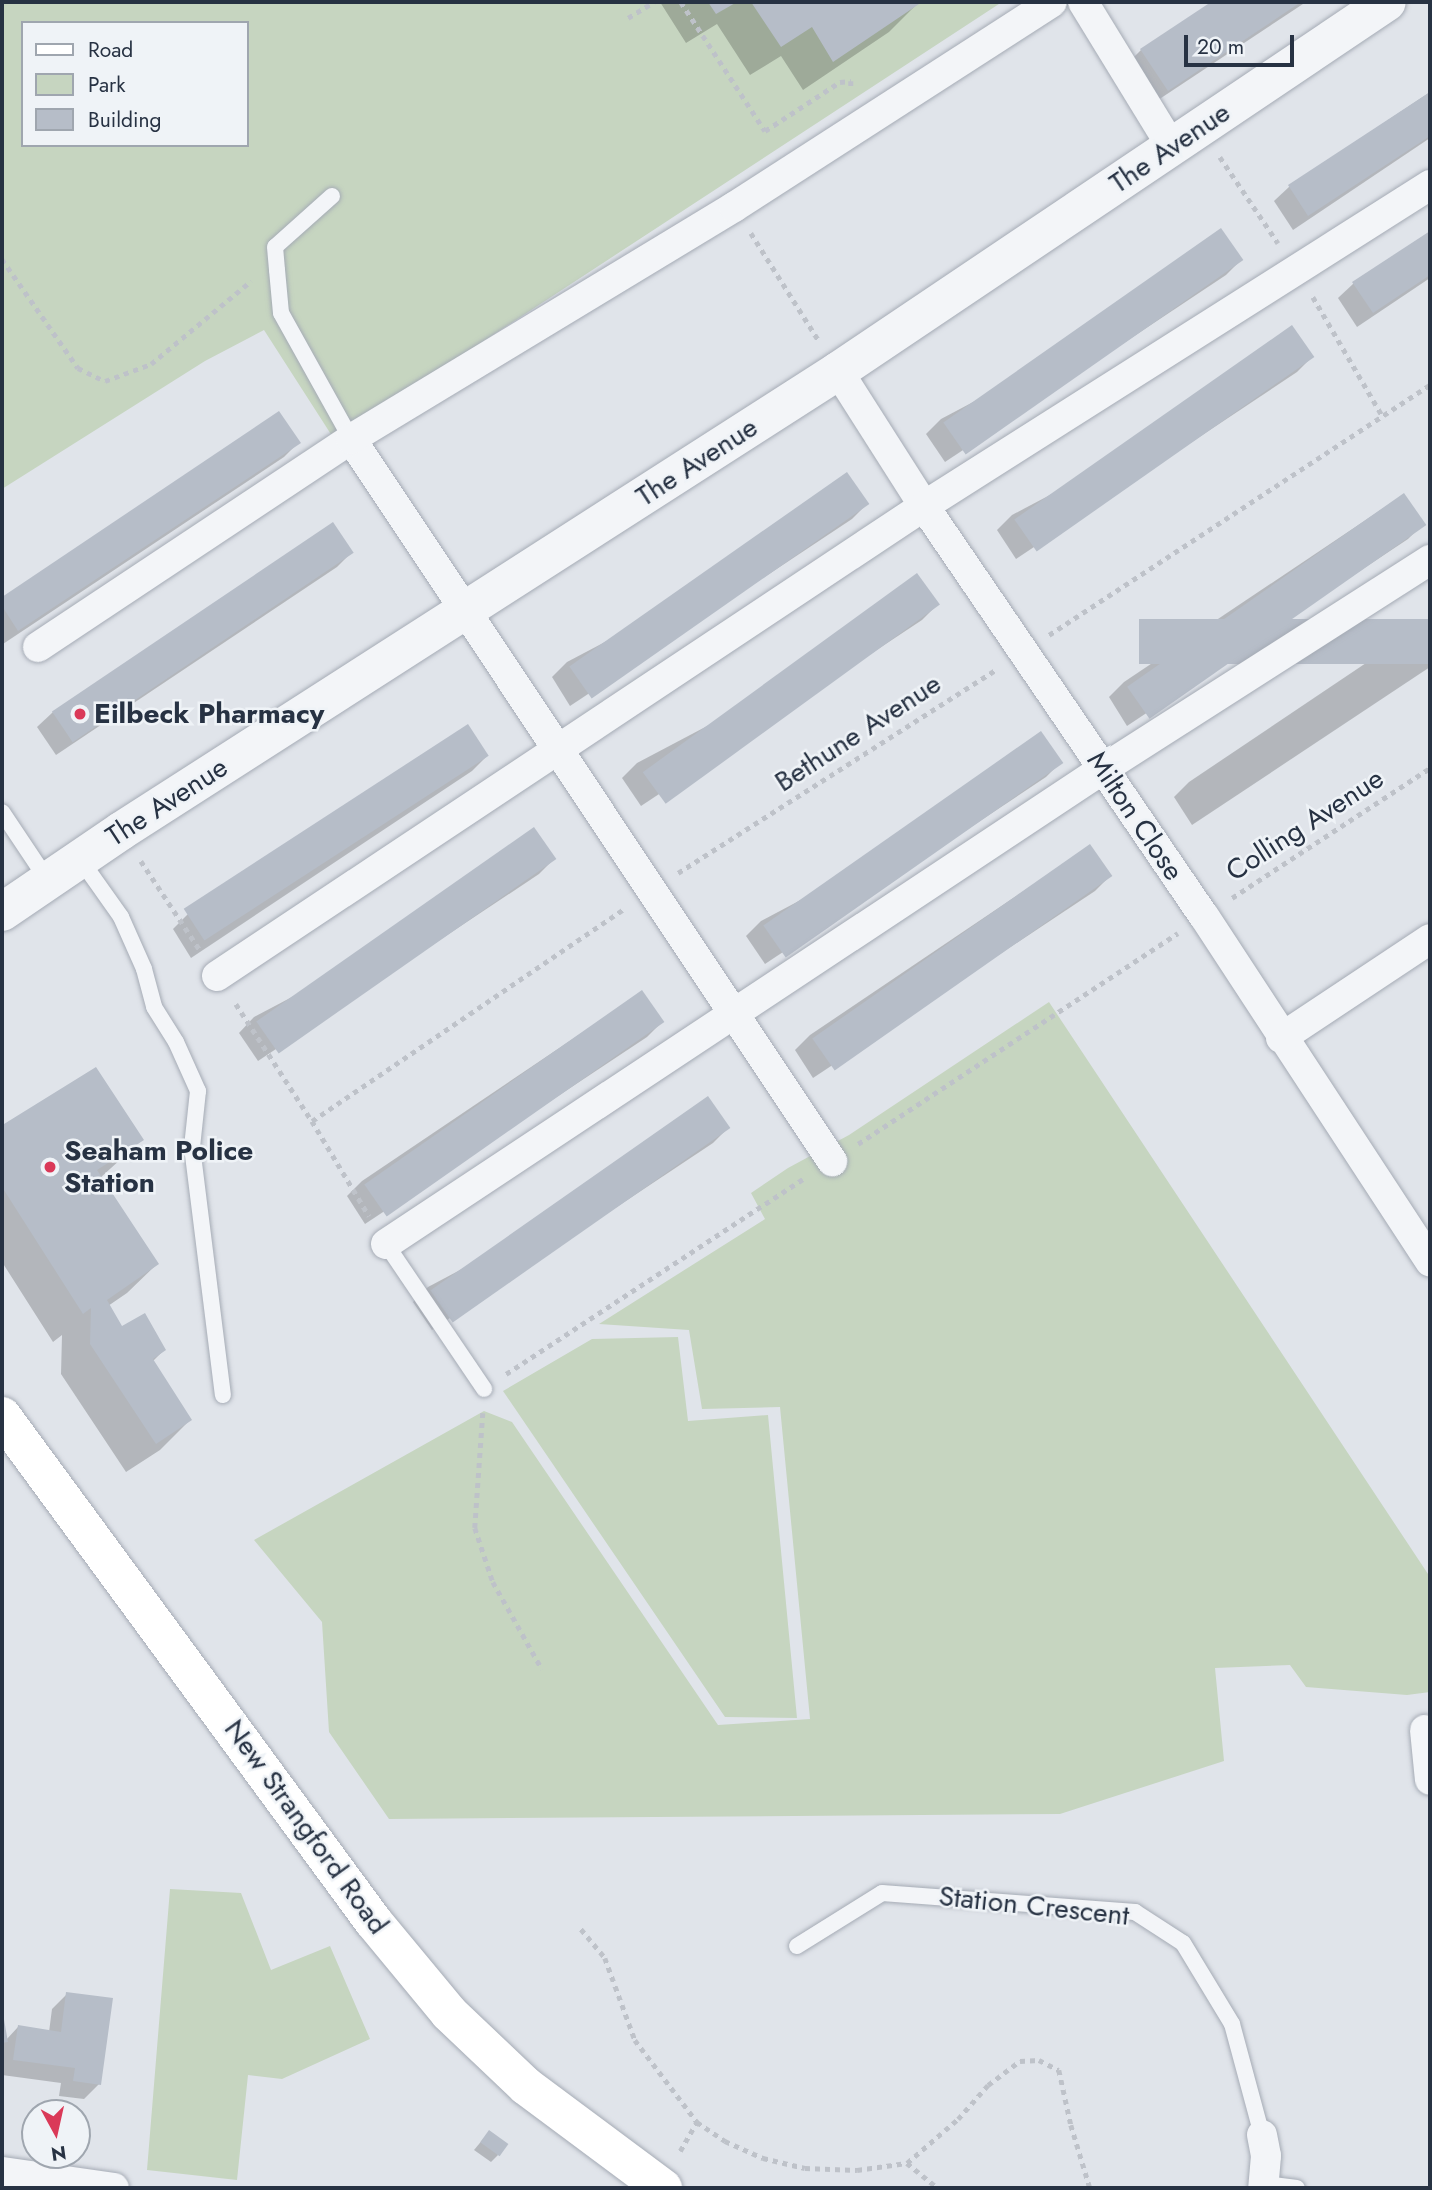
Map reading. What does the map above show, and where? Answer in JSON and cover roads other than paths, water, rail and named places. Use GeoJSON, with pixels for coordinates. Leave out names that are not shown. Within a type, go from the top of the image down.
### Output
{"type":"FeatureCollection","features":[{"type":"Feature","properties":{"kind":"main road","name":"New Strangford Road"},"geometry":{"type":"LineString","coordinates":[[2,1416],[373,1921],[449,2013],[526,2086],[663,2188]]}},
{"type":"Feature","properties":{"kind":"street"},"geometry":{"type":"LineString","coordinates":[[38,647],[351,439],[734,207],[1052,2]]}},
{"type":"Feature","properties":{"kind":"street"},"geometry":{"type":"LineString","coordinates":[[1083,2],[1172,147]]}},
{"type":"Feature","properties":{"kind":"street","name":"The Avenue"},"geometry":{"type":"LineString","coordinates":[[2,912],[121,831],[838,371],[1387,2]]}},
{"type":"Feature","properties":{"kind":"street"},"geometry":{"type":"LineString","coordinates":[[217,976],[924,506],[1430,185]]}},
{"type":"Feature","properties":{"kind":"street","name":"Milton Close"},"geometry":{"type":"LineString","coordinates":[[838,371],[924,506],[1204,916],[1281,1038],[1430,1262]]}},
{"type":"Feature","properties":{"kind":"street"},"geometry":{"type":"LineString","coordinates":[[351,439],[832,1161]]}},
{"type":"Feature","properties":{"kind":"street"},"geometry":{"type":"LineString","coordinates":[[386,1244],[1103,769],[1430,560]]}},
{"type":"Feature","properties":{"kind":"street"},"geometry":{"type":"LineString","coordinates":[[1281,1038],[1430,939]]}},
{"type":"Feature","properties":{"kind":"street"},"geometry":{"type":"LineString","coordinates":[[1425,1730],[1430,1780]]}},
{"type":"Feature","properties":{"kind":"street","name":"Station Crescent"},"geometry":{"type":"LineString","coordinates":[[1262,2135],[1264,2186]]}},
{"type":"Feature","properties":{"kind":"street"},"geometry":{"type":"LineString","coordinates":[[2,2172],[114,2188]]}},
{"type":"Feature","properties":{"kind":"lane"},"geometry":{"type":"LineString","coordinates":[[331,196],[275,247],[281,313],[351,439]]}},
{"type":"Feature","properties":{"kind":"lane"},"geometry":{"type":"LineString","coordinates":[[2,812],[48,881]]}},
{"type":"Feature","properties":{"kind":"lane"},"geometry":{"type":"LineString","coordinates":[[80,859],[121,917],[144,969],[154,1007],[176,1042],[198,1091],[192,1147],[223,1395]]}},
{"type":"Feature","properties":{"kind":"lane"},"geometry":{"type":"LineString","coordinates":[[386,1244],[484,1389]]}},
{"type":"Feature","properties":{"kind":"lane","name":"Station Crescent"},"geometry":{"type":"LineString","coordinates":[[797,1946],[882,1893],[1135,1912],[1183,1943],[1232,2024],[1262,2135]]}},
{"type":"Feature","properties":{"kind":"lane"},"geometry":{"type":"LineString","coordinates":[[1264,2186],[1297,2188]]}},
{"type":"Feature","properties":{"kind":"place","name":"Eilbeck Pharmacy"},"geometry":{"type":"Point","coordinates":[80,714]}},
{"type":"Feature","properties":{"kind":"place","name":"Seaham Police Station"},"geometry":{"type":"Point","coordinates":[50,1167]}}]}
